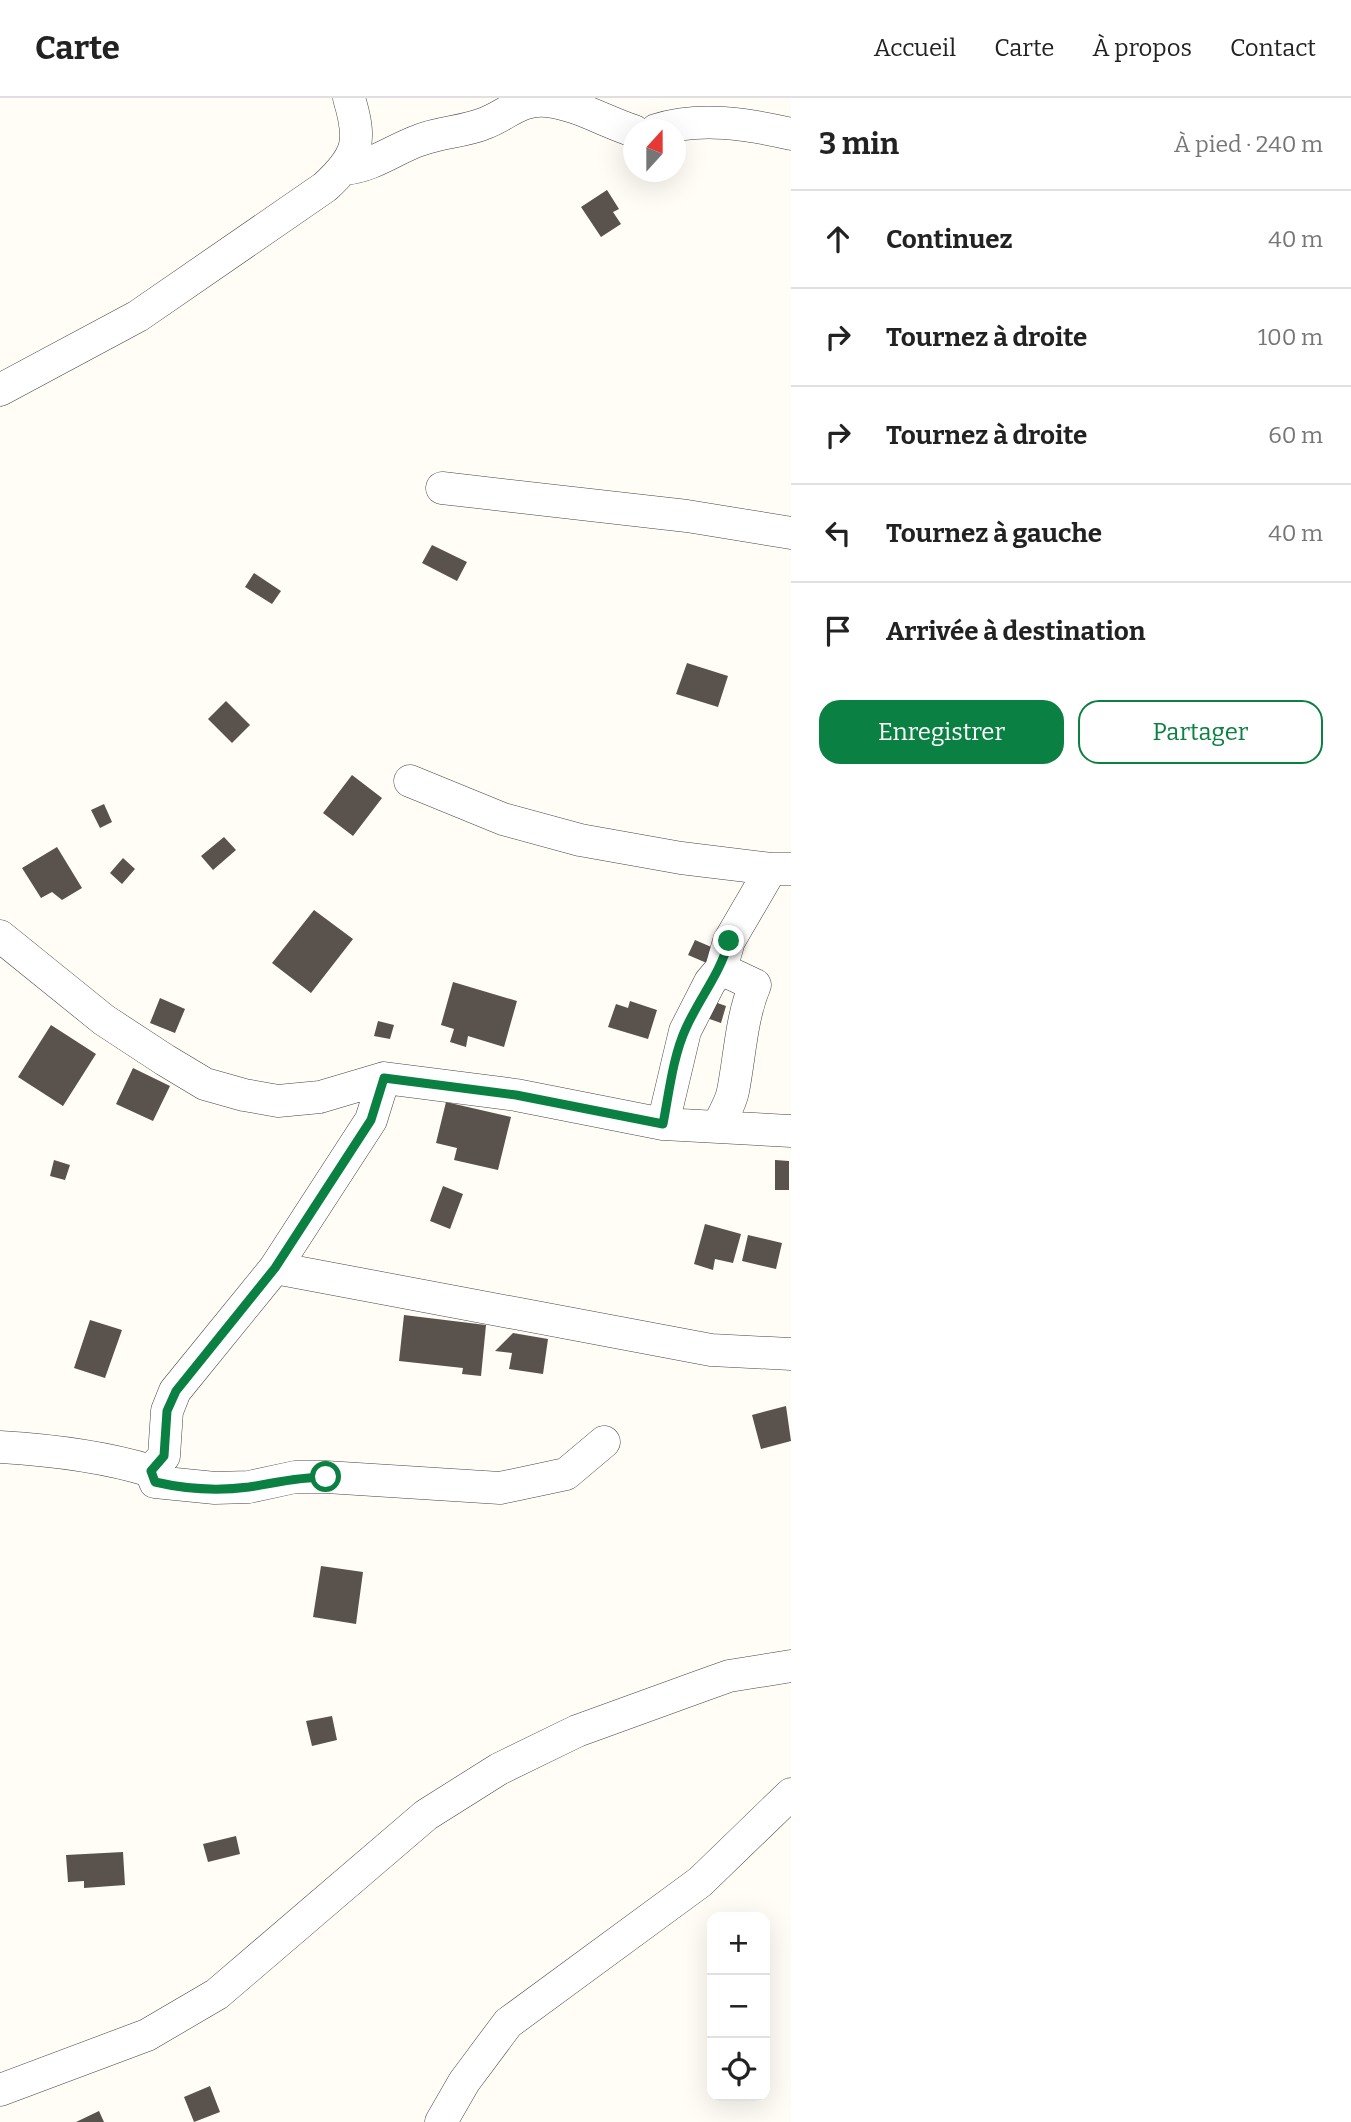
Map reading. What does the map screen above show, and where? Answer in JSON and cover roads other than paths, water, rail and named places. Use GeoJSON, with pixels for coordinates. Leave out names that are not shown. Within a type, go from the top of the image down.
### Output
{"type":"FeatureCollection","features":[{"type":"Feature","properties":{"kind":"street"},"geometry":{"type":"LineString","coordinates":[[0,390],[138,316],[325,187],[345,169],[359,135],[349,98]]}},
{"type":"Feature","properties":{"kind":"street"},"geometry":{"type":"LineString","coordinates":[[345,169],[379,161],[400,148],[442,132],[486,123],[528,100],[548,101],[571,107],[623,127]]}},
{"type":"Feature","properties":{"kind":"street"},"geometry":{"type":"LineString","coordinates":[[686,123],[791,134]]}},
{"type":"Feature","properties":{"kind":"street"},"geometry":{"type":"LineString","coordinates":[[442,488],[687,516],[791,533]]}},
{"type":"Feature","properties":{"kind":"street"},"geometry":{"type":"LineString","coordinates":[[410,781],[503,819],[580,840],[681,858],[781,869],[729,941],[721,969],[710,982],[685,1031],[663,1124]]}},
{"type":"Feature","properties":{"kind":"street"},"geometry":{"type":"LineString","coordinates":[[0,936],[104,1020],[205,1084],[278,1101],[320,1097],[384,1078],[516,1095],[663,1124],[791,1131]]}},
{"type":"Feature","properties":{"kind":"street"},"geometry":{"type":"LineString","coordinates":[[718,1126],[733,1094],[746,1006],[755,985],[721,969]]}},
{"type":"Feature","properties":{"kind":"street"},"geometry":{"type":"LineString","coordinates":[[151,1471],[164,1456],[167,1411],[176,1391],[275,1268],[371,1120],[384,1078]]}},
{"type":"Feature","properties":{"kind":"street"},"geometry":{"type":"LineString","coordinates":[[275,1268],[710,1350],[791,1354]]}},
{"type":"Feature","properties":{"kind":"street"},"geometry":{"type":"LineString","coordinates":[[151,1471],[155,1482],[191,1488],[249,1487],[295,1477],[500,1488],[566,1474],[604,1441]]}},
{"type":"Feature","properties":{"kind":"street"},"geometry":{"type":"LineString","coordinates":[[0,1447],[46,1450],[120,1461],[151,1471]]}},
{"type":"Feature","properties":{"kind":"street"},"geometry":{"type":"LineString","coordinates":[[0,2090],[148,2035],[217,1994],[426,1815],[499,1769],[577,1731],[729,1676],[791,1666]]}},
{"type":"Feature","properties":{"kind":"street"},"geometry":{"type":"LineString","coordinates":[[441,2122],[464,2082],[508,2023],[700,1882],[791,1794]]}}]}
